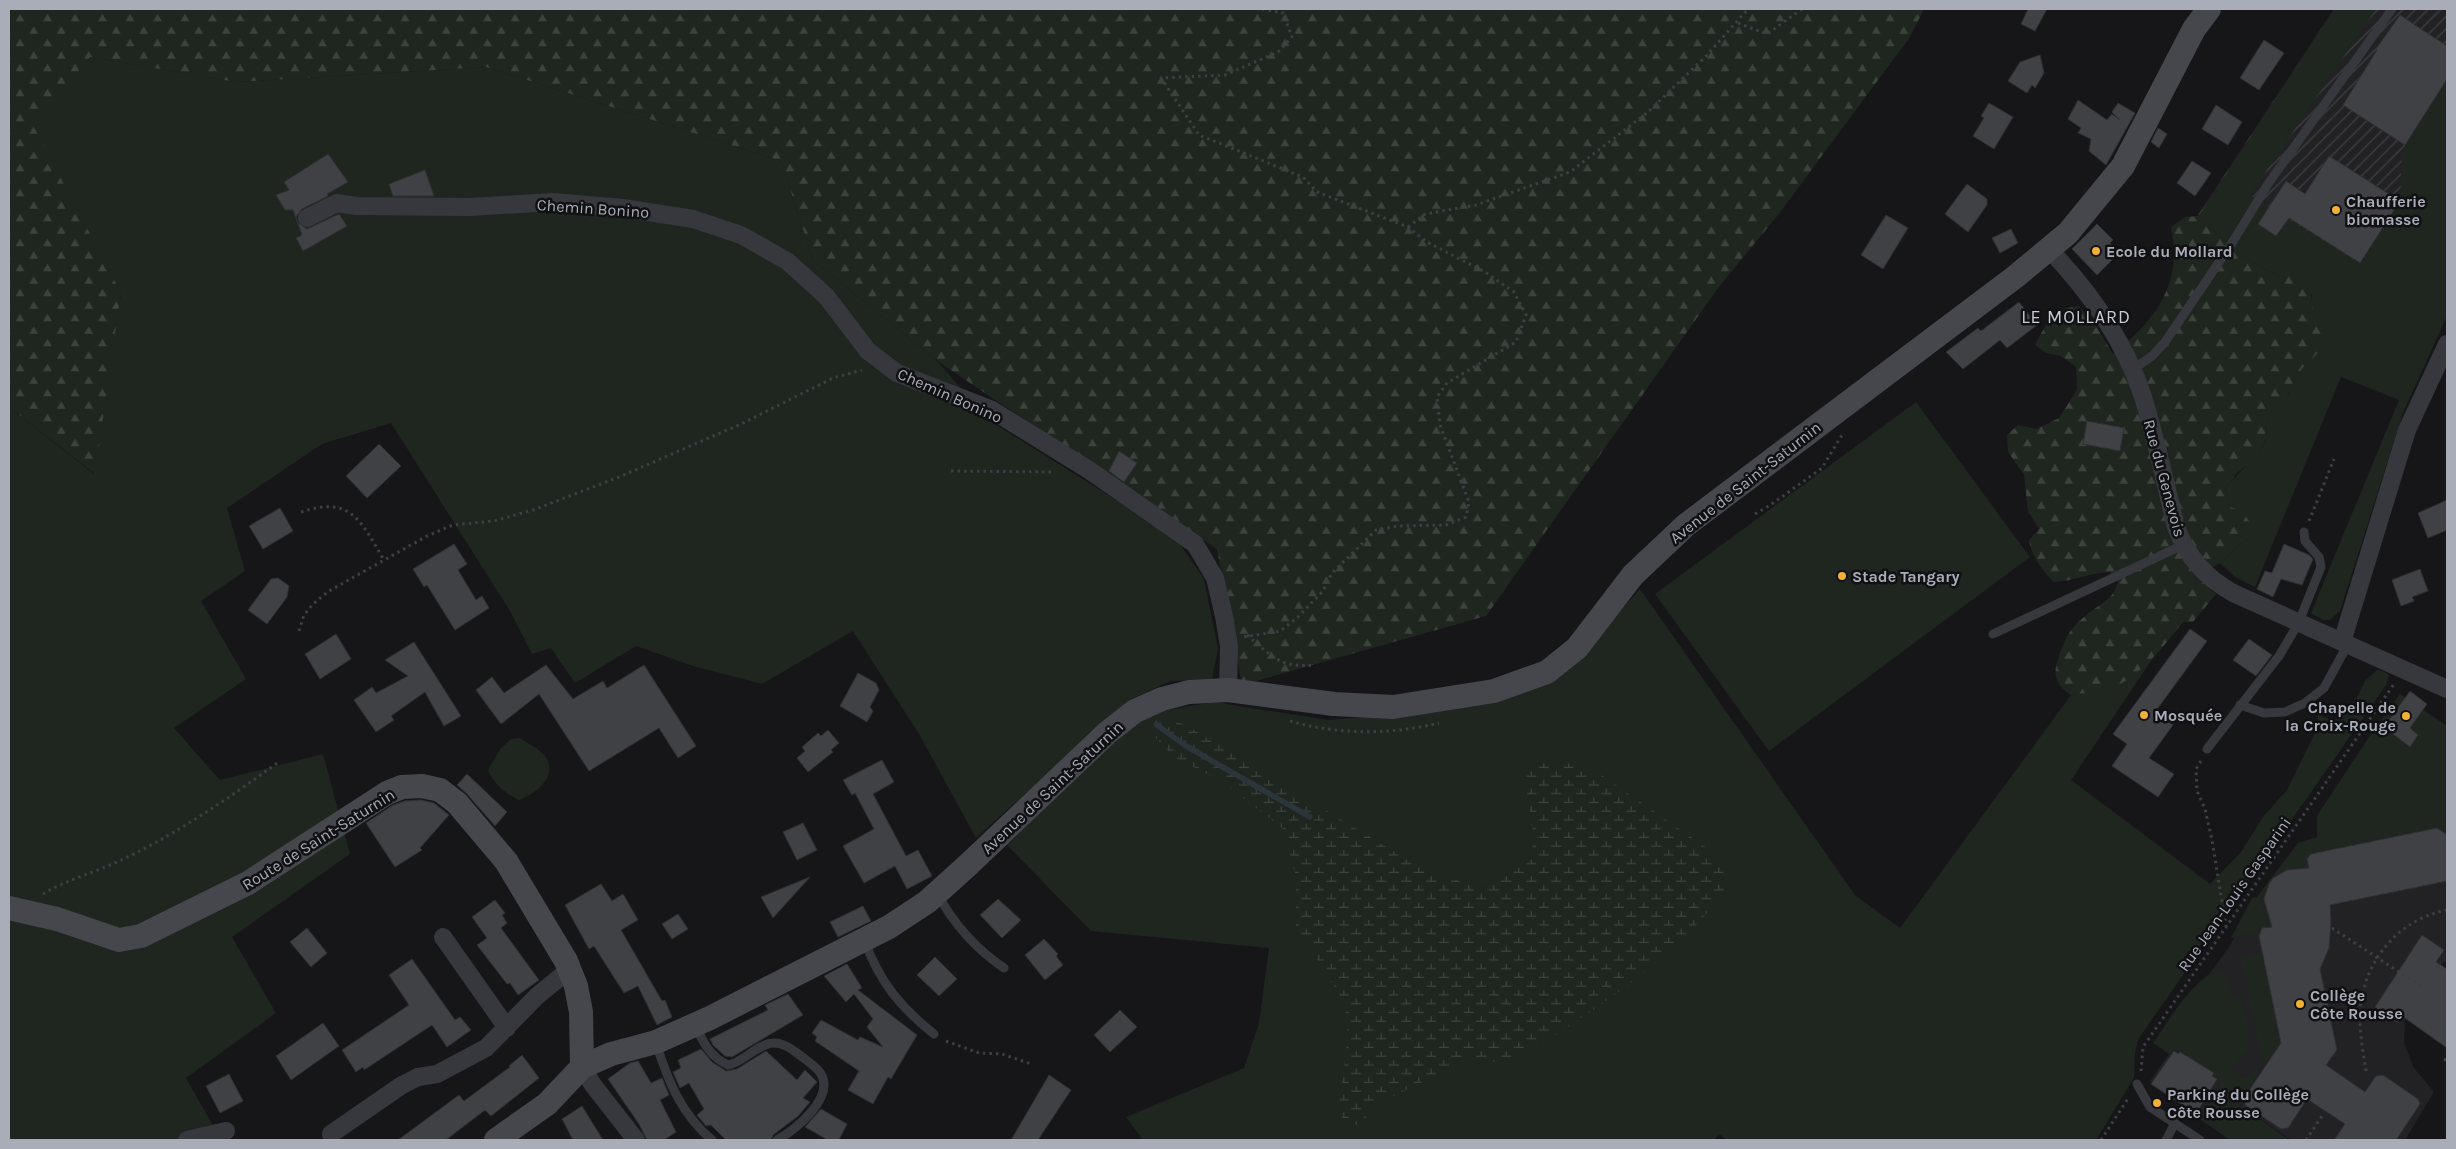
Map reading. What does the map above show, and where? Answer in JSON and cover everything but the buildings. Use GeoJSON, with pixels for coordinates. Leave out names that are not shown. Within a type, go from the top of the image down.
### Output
{"type":"FeatureCollection","features":[{"type":"Feature","properties":{"kind":"main road","name":"Avenue de Saint-Saturnin"},"geometry":{"type":"LineString","coordinates":[[582,1067],[611,1054],[656,1042],[695,1025],[889,927],[936,893],[1106,733],[1135,711],[1162,699],[1189,692],[1228,690],[1334,704],[1393,707],[1494,691],[1547,672],[1577,648],[1633,574],[1686,525],[2015,277],[2068,233],[2123,166],[2194,29],[2209,9]]}},
{"type":"Feature","properties":{"kind":"main road","name":"Route de Saint-Saturnin"},"geometry":{"type":"LineString","coordinates":[[13,908],[57,919],[119,940],[141,936],[248,883],[387,793],[402,787],[422,786],[440,790],[457,803],[506,861],[570,969],[576,986],[581,1012],[582,1067]]}},
{"type":"Feature","properties":{"kind":"main road"},"geometry":{"type":"LineString","coordinates":[[503,1138],[547,1104],[582,1067]]}},
{"type":"Feature","properties":{"kind":"street","name":"Chemin Bonino"},"geometry":{"type":"LineString","coordinates":[[307,218],[337,203],[356,206],[470,207],[553,202],[622,208],[693,219],[741,235],[787,261],[826,296],[868,351],[897,373],[992,410],[1089,470],[1195,544],[1215,578],[1224,616],[1229,646],[1228,690]]}},
{"type":"Feature","properties":{"kind":"street","name":"Rue du Genevois"},"geometry":{"type":"LineString","coordinates":[[2049,249],[2082,285],[2132,370],[2141,393],[2176,528],[2183,545],[2197,567],[2214,582],[2298,624],[2405,668],[2447,689]]}},
{"type":"Feature","properties":{"kind":"street"},"geometry":{"type":"LineString","coordinates":[[2345,643],[2407,430],[2447,344]]}},
{"type":"Feature","properties":{"kind":"street"},"geometry":{"type":"LineString","coordinates":[[443,937],[507,1028]]}},
{"type":"Feature","properties":{"kind":"street"},"geometry":{"type":"LineString","coordinates":[[330,1134],[402,1085],[418,1077],[437,1074],[486,1048],[537,996],[570,969]]}},
{"type":"Feature","properties":{"kind":"street"},"geometry":{"type":"LineString","coordinates":[[582,1067],[593,1085],[636,1140]]}},
{"type":"Feature","properties":{"kind":"street"},"geometry":{"type":"LineString","coordinates":[[187,1140],[226,1131]]}},
{"type":"Feature","properties":{"kind":"lane"},"geometry":{"type":"LineString","coordinates":[[2132,370],[2152,356],[2165,342],[2232,243],[2268,184],[2392,9]]}},
{"type":"Feature","properties":{"kind":"lane"},"geometry":{"type":"LineString","coordinates":[[2207,749],[2279,656],[2298,624],[2321,567],[2319,557],[2305,541],[2304,532]]}},
{"type":"Feature","properties":{"kind":"lane"},"geometry":{"type":"LineString","coordinates":[[1993,634],[2183,545]]}},
{"type":"Feature","properties":{"kind":"lane"},"geometry":{"type":"LineString","coordinates":[[2240,705],[2264,713],[2285,712],[2305,703],[2324,688],[2345,643]]}},
{"type":"Feature","properties":{"kind":"lane"},"geometry":{"type":"LineString","coordinates":[[936,893],[956,924],[977,946],[1004,968]]}},
{"type":"Feature","properties":{"kind":"lane"},"geometry":{"type":"LineString","coordinates":[[864,940],[879,976],[897,1001],[934,1034]]}},
{"type":"Feature","properties":{"kind":"lane"},"geometry":{"type":"LineString","coordinates":[[695,1025],[703,1044],[712,1054],[728,1065],[735,1064],[772,1043],[783,1044],[810,1062],[821,1074],[824,1085],[813,1109],[800,1124],[778,1140]]}},
{"type":"Feature","properties":{"kind":"lane"},"geometry":{"type":"LineString","coordinates":[[656,1042],[672,1089],[683,1109],[692,1123],[712,1140]]}},
{"type":"Feature","properties":{"kind":"lane"},"geometry":{"type":"LineString","coordinates":[[2137,1084],[2150,1107],[2200,1140]]}},
{"type":"Feature","properties":{"kind":"lane"},"geometry":{"type":"LineString","coordinates":[[2166,1140],[2175,1123]]}},
{"type":"Feature","properties":{"kind":"path"},"geometry":{"type":"LineString","coordinates":[[1229,646],[1247,635],[1280,631],[1297,618],[1323,591],[1332,573],[1376,530],[1398,526],[1446,525],[1466,517],[1469,502],[1440,425],[1438,397],[1447,384],[1516,342],[1526,316],[1514,292],[1485,272],[1427,242],[1408,226],[1317,192],[1303,177],[1196,133],[1161,78],[1225,75],[1278,52],[1292,37],[1283,13],[1262,9]]}},
{"type":"Feature","properties":{"kind":"path"},"geometry":{"type":"LineString","coordinates":[[1408,226],[1425,214],[1476,205],[1570,172],[1648,112],[1738,23],[1748,9]]}},
{"type":"Feature","properties":{"kind":"path"},"geometry":{"type":"LineString","coordinates":[[1738,23],[1767,34],[1802,9]]}},
{"type":"Feature","properties":{"kind":"path"},"geometry":{"type":"LineString","coordinates":[[299,631],[304,615],[313,604],[329,591],[384,560],[453,525],[494,521],[533,510],[619,477],[749,420],[833,378],[859,370],[897,373]]}},
{"type":"Feature","properties":{"kind":"path"},"geometry":{"type":"LineString","coordinates":[[1755,514],[1784,496],[1822,468],[1844,432]]}},
{"type":"Feature","properties":{"kind":"path"},"geometry":{"type":"LineString","coordinates":[[2304,532],[2334,460]]}},
{"type":"Feature","properties":{"kind":"path"},"geometry":{"type":"LineString","coordinates":[[951,471],[1043,470],[1062,472]]}},
{"type":"Feature","properties":{"kind":"path"},"geometry":{"type":"LineString","coordinates":[[301,512],[316,507],[332,506],[348,510],[362,524],[384,560]]}},
{"type":"Feature","properties":{"kind":"path"},"geometry":{"type":"LineString","coordinates":[[1247,635],[1279,662],[1295,667],[1315,665]]}},
{"type":"Feature","properties":{"kind":"path","name":"Rue Jean-Louis Gasparini"},"geometry":{"type":"LineString","coordinates":[[2101,1140],[2141,1079],[2143,1047],[2405,668]]}},
{"type":"Feature","properties":{"kind":"path"},"geometry":{"type":"LineString","coordinates":[[2207,749],[2196,769],[2197,791],[2205,809],[2212,840],[2226,926]]}},
{"type":"Feature","properties":{"kind":"path"},"geometry":{"type":"LineString","coordinates":[[13,908],[49,890],[118,862],[241,789],[280,762]]}},
{"type":"Feature","properties":{"kind":"path"},"geometry":{"type":"LineString","coordinates":[[2366,1071],[2360,1024],[2360,1008],[2368,977],[2378,958],[2402,929],[2434,913],[2447,910]]}},
{"type":"Feature","properties":{"kind":"path"},"geometry":{"type":"LineString","coordinates":[[2332,928],[2422,987]]}},
{"type":"Feature","properties":{"kind":"path"},"geometry":{"type":"LineString","coordinates":[[934,1034],[946,1041],[979,1053],[1002,1054],[1031,1064]]}},
{"type":"Feature","properties":{"kind":"path"},"geometry":{"type":"LineString","coordinates":[[2306,1140],[2324,1113]]}},
{"type":"Feature","properties":{"kind":"shaded area"},"geometry":{"type":"Polygon","coordinates":[[[2334,9],[2447,9],[2447,137],[2360,326],[2225,238],[2198,215],[2334,9]]]}},
{"type":"Feature","properties":{"kind":"shaded area"},"geometry":{"type":"Polygon","coordinates":[[[2447,811],[2447,961],[2441,964],[2405,1020],[2404,1043],[2414,1068],[2434,1092],[2405,1140],[2291,1140],[2216,1089],[2199,1115],[2150,1081],[2169,1054],[2154,1042],[2198,983],[2209,974],[2229,947],[2257,897],[2298,843],[2317,837],[2317,816],[2447,811]]]}},
{"type":"Feature","properties":{"kind":"green space"},"geometry":{"type":"Polygon","coordinates":[[[9,9],[1924,9],[1910,37],[1778,215],[1718,288],[1486,616],[1242,685],[1217,549],[936,360],[813,260],[781,161],[486,67],[236,82],[90,57],[34,127],[121,293],[95,474],[9,407],[9,9]]]}},
{"type":"Feature","properties":{"kind":"green space"},"geometry":{"type":"Polygon","coordinates":[[[2334,9],[2376,9],[2250,195],[2360,264],[2400,200],[2402,151],[2447,76],[2447,316],[2403,413],[2340,611],[2330,620],[2323,620],[2311,613],[2399,400],[2341,377],[2255,587],[2235,577],[2220,563],[2249,537],[2229,507],[2225,489],[2261,448],[2267,436],[2266,420],[2281,408],[2289,395],[2291,385],[2303,365],[2313,358],[2315,312],[2310,304],[2312,295],[2299,275],[2280,277],[2236,253],[2199,216],[2334,9]]]}},
{"type":"Feature","properties":{"kind":"green space"},"geometry":{"type":"Polygon","coordinates":[[[90,57],[236,82],[486,67],[781,161],[813,260],[936,360],[990,421],[1175,537],[1204,579],[1218,649],[1212,680],[1171,681],[1129,700],[976,838],[919,734],[853,631],[762,684],[693,666],[636,646],[575,683],[551,648],[532,654],[510,611],[391,423],[322,444],[227,508],[245,571],[201,601],[246,679],[174,728],[220,780],[323,754],[350,854],[232,937],[276,1013],[186,1078],[221,1140],[9,1140],[9,407],[94,474],[121,293],[33,127],[90,57]]]}},
{"type":"Feature","properties":{"kind":"green space"},"geometry":{"type":"Polygon","coordinates":[[[2199,216],[2236,253],[2280,277],[2299,275],[2306,281],[2311,291],[2310,304],[2322,330],[2321,344],[2314,357],[2298,374],[2284,404],[2266,420],[2267,438],[2262,447],[2254,459],[2236,474],[2225,489],[2229,507],[2244,514],[2253,530],[2249,537],[2220,563],[2199,575],[2199,579],[2216,594],[2193,622],[2183,622],[2148,663],[2127,680],[2103,691],[2071,695],[2059,684],[2056,675],[2056,665],[2062,647],[2074,626],[2113,594],[2118,582],[2110,572],[2054,582],[2045,573],[2032,552],[2029,540],[2039,529],[2028,511],[2024,475],[2008,452],[2007,435],[2018,425],[2036,429],[2059,418],[2077,390],[2076,367],[2061,356],[2046,353],[2035,345],[2052,318],[2064,310],[2079,306],[2097,328],[2113,354],[2142,328],[2163,299],[2173,266],[2174,247],[2171,227],[2185,217],[2199,216]]]}},
{"type":"Feature","properties":{"kind":"green space","name":"Stade Tangary"},"geometry":{"type":"Polygon","coordinates":[[[1916,402],[2030,557],[1769,751],[1655,594],[1916,402]]]}},
{"type":"Feature","properties":{"kind":"green space"},"geometry":{"type":"Polygon","coordinates":[[[1640,589],[1855,895],[1900,928],[2071,695],[2104,690],[2126,679],[2153,658],[2071,780],[2210,884],[2241,852],[2263,817],[2287,790],[2316,731],[2318,714],[2334,721],[2353,705],[2365,681],[2377,670],[2389,675],[2386,685],[2139,1038],[2135,1052],[2134,1078],[2096,1140],[1727,1140],[1719,1134],[1714,1140],[1143,1140],[1126,1117],[1244,1068],[1259,1023],[1269,948],[1091,931],[1007,845],[1129,725],[1167,710],[1214,702],[1328,720],[1396,714],[1482,700],[1599,635],[1640,589]]]}},
{"type":"Feature","properties":{"kind":"green space"},"geometry":{"type":"Polygon","coordinates":[[[2400,694],[2447,726],[2447,838],[2433,828],[2308,854],[2307,870],[2291,868],[2284,870],[2274,878],[2260,898],[2270,925],[2255,933],[2231,938],[2252,898],[2257,897],[2298,843],[2317,837],[2317,816],[2400,694]]]}},
{"type":"Feature","properties":{"kind":"green space"},"geometry":{"type":"Polygon","coordinates":[[[1163,716],[1185,725],[1409,861],[1469,885],[1503,878],[1532,859],[1533,835],[1524,771],[1531,763],[1567,763],[1600,774],[1707,848],[1722,867],[1727,888],[1681,941],[1655,964],[1569,1026],[1510,1064],[1472,1058],[1371,1107],[1362,1125],[1344,1124],[1339,1107],[1348,1035],[1344,1002],[1296,926],[1296,876],[1282,828],[1221,781],[1174,757],[1152,734],[1154,722],[1163,716]]]}},
{"type":"Feature","properties":{"kind":"green space"},"geometry":{"type":"Polygon","coordinates":[[[519,738],[545,756],[549,763],[549,770],[544,783],[538,789],[519,800],[501,788],[488,770],[501,748],[511,739],[519,738]]]}},
{"type":"Feature","properties":{"kind":"green space"},"geometry":{"type":"Polygon","coordinates":[[[2262,952],[2283,1060],[2268,1058],[2263,1066],[2240,957],[2262,952]]]}},
{"type":"Feature","properties":{"kind":"green space"},"geometry":{"type":"Polygon","coordinates":[[[2223,971],[2233,993],[2236,997],[2240,996],[2249,1032],[2249,1046],[2234,1070],[2240,1076],[2246,1077],[2257,1069],[2262,1068],[2240,1102],[2219,1087],[2220,1079],[2174,1048],[2171,1055],[2153,1043],[2191,990],[2211,975],[2223,971]]]}},
{"type":"Feature","properties":{"kind":"green space"},"geometry":{"type":"Polygon","coordinates":[[[2215,1088],[2288,1139],[2230,1140],[2198,1118],[2215,1088]]]}},
{"type":"Feature","properties":{"kind":"waterway"},"geometry":{"type":"LineString","coordinates":[[1157,725],[1186,746],[1310,817]]}},
{"type":"Feature","properties":{"kind":"place","name":"Chaufferie biomasse"},"geometry":{"type":"Point","coordinates":[2336,210]}},
{"type":"Feature","properties":{"kind":"place","name":"Ecole du Mollard"},"geometry":{"type":"Point","coordinates":[2096,251]}},
{"type":"Feature","properties":{"kind":"place","name":"Stade Tangary"},"geometry":{"type":"Point","coordinates":[1842,576]}},
{"type":"Feature","properties":{"kind":"place","name":"Mosquée"},"geometry":{"type":"Point","coordinates":[2144,715]}},
{"type":"Feature","properties":{"kind":"place","name":"Chapelle de la Croix-Rouge"},"geometry":{"type":"Point","coordinates":[2406,716]}},
{"type":"Feature","properties":{"kind":"place","name":"Collège Côte Rousse"},"geometry":{"type":"Point","coordinates":[2300,1004]}},
{"type":"Feature","properties":{"kind":"place","name":"Parking du Collège Côte Rousse"},"geometry":{"type":"Point","coordinates":[2157,1103]}},
{"type":"Feature","properties":{"kind":"district","name":"LE MOLLARD"},"geometry":{"type":"Point","coordinates":[2076,317]}}]}
